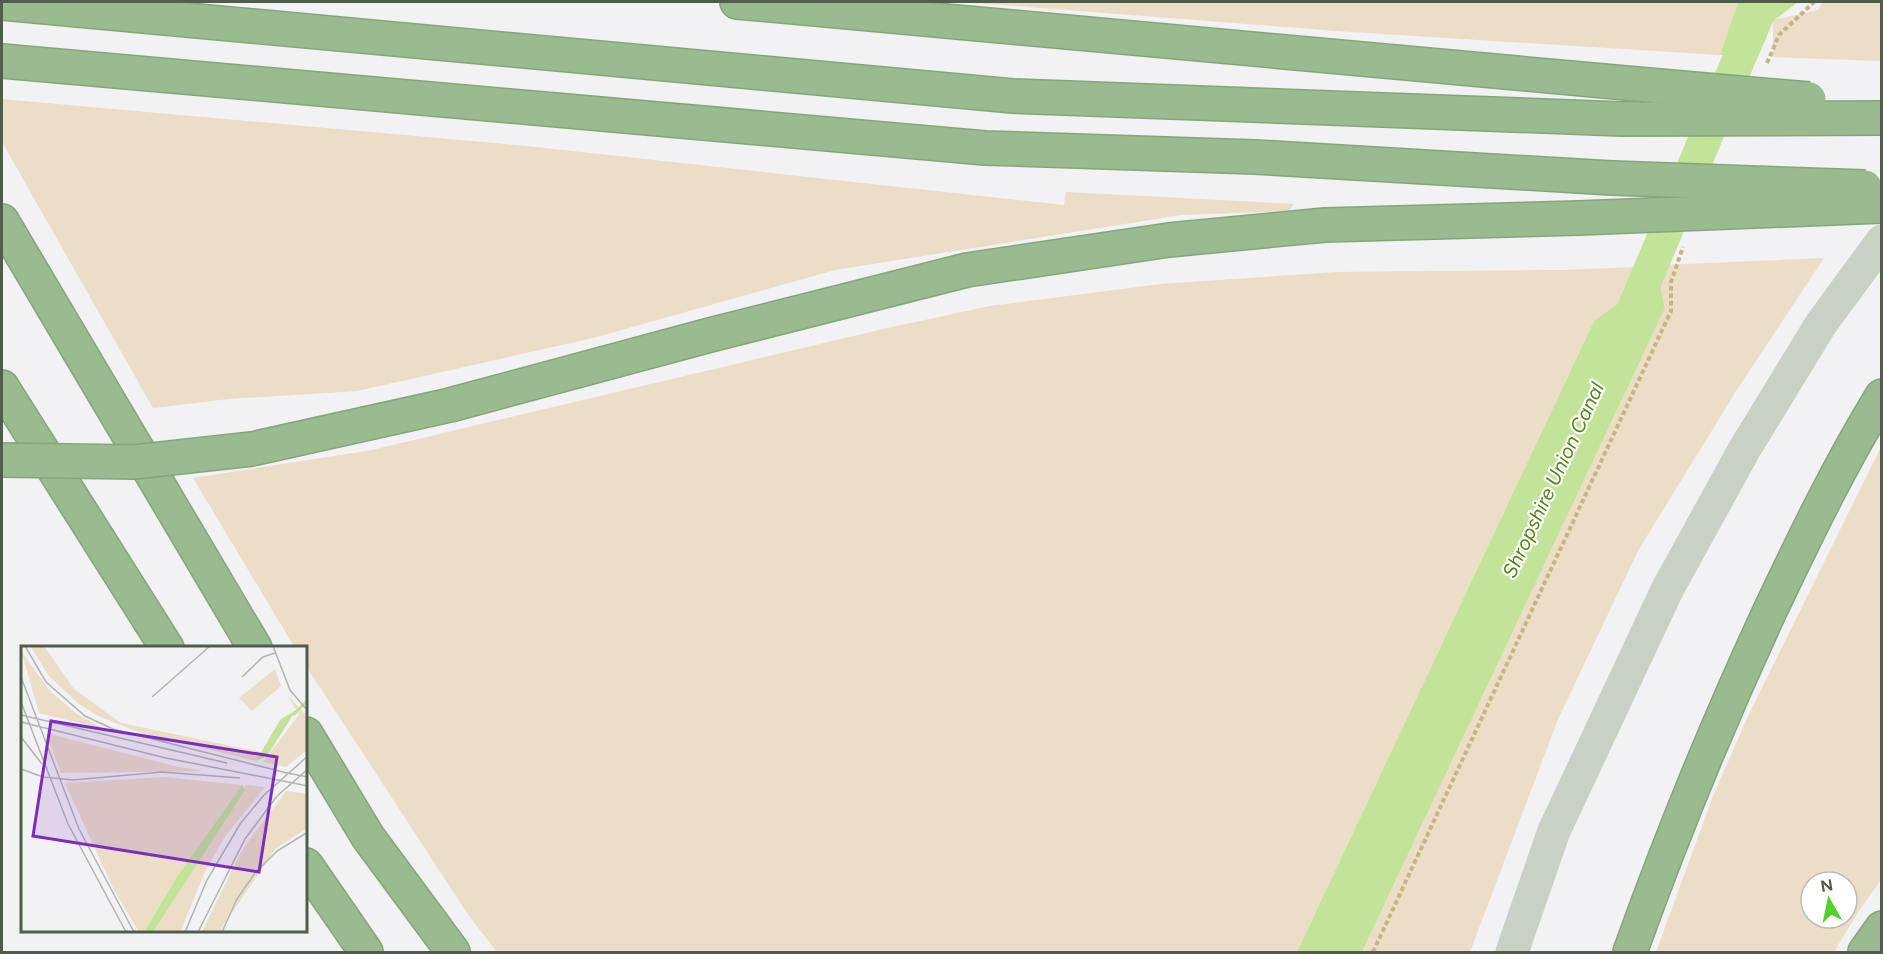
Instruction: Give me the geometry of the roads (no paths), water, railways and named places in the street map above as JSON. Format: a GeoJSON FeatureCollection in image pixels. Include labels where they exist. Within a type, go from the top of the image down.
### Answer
{"type":"FeatureCollection","features":[{"type":"Feature","properties":{"kind":"highway"},"geometry":{"type":"LineString","coordinates":[[737,2],[1881,106]]}},
{"type":"Feature","properties":{"kind":"highway"},"geometry":{"type":"LineString","coordinates":[[2,3],[1013,96],[1622,119],[1881,118]]}},
{"type":"Feature","properties":{"kind":"highway"},"geometry":{"type":"LineString","coordinates":[[2,61],[985,148],[1255,157],[1612,178],[1881,187]]}},
{"type":"Feature","properties":{"kind":"highway"},"geometry":{"type":"LineString","coordinates":[[2,460],[134,462],[252,449],[450,405],[710,335],[967,270],[1169,240],[1326,225],[1881,206]]}},
{"type":"Feature","properties":{"kind":"highway"},"geometry":{"type":"LineString","coordinates":[[2,221],[254,646]]}},
{"type":"Feature","properties":{"kind":"highway"},"geometry":{"type":"LineString","coordinates":[[2,387],[166,646]]}},
{"type":"Feature","properties":{"kind":"highway"},"geometry":{"type":"LineString","coordinates":[[1630,952],[1659,872],[1728,702],[1802,542],[1881,396]]}},
{"type":"Feature","properties":{"kind":"highway"},"geometry":{"type":"LineString","coordinates":[[308,737],[368,837],[453,952]]}},
{"type":"Feature","properties":{"kind":"highway"},"geometry":{"type":"LineString","coordinates":[[308,868],[366,952]]}},
{"type":"Feature","properties":{"kind":"highway"},"geometry":{"type":"LineString","coordinates":[[1865,952],[1881,928]]}},
{"type":"Feature","properties":{"kind":"street"},"geometry":{"type":"LineString","coordinates":[[1512,952],[1554,831],[1667,590],[1744,450],[1809,343],[1881,241]]}},
{"type":"Feature","properties":{"kind":"water"},"geometry":{"type":"Polygon","coordinates":[[[1738,2],[1798,2],[1773,21],[1758,57],[1720,55],[1738,2]]]}},
{"type":"Feature","properties":{"kind":"water"},"geometry":{"type":"Polygon","coordinates":[[[1652,264],[1665,265],[1660,284],[1665,308],[1362,952],[1297,952],[1594,321],[1620,302],[1636,267],[1652,264]]]}},
{"type":"Feature","properties":{"kind":"waterway","name":"Shropshire Union Canal"},"geometry":{"type":"LineString","coordinates":[[1635,305],[1763,2]]}}]}
